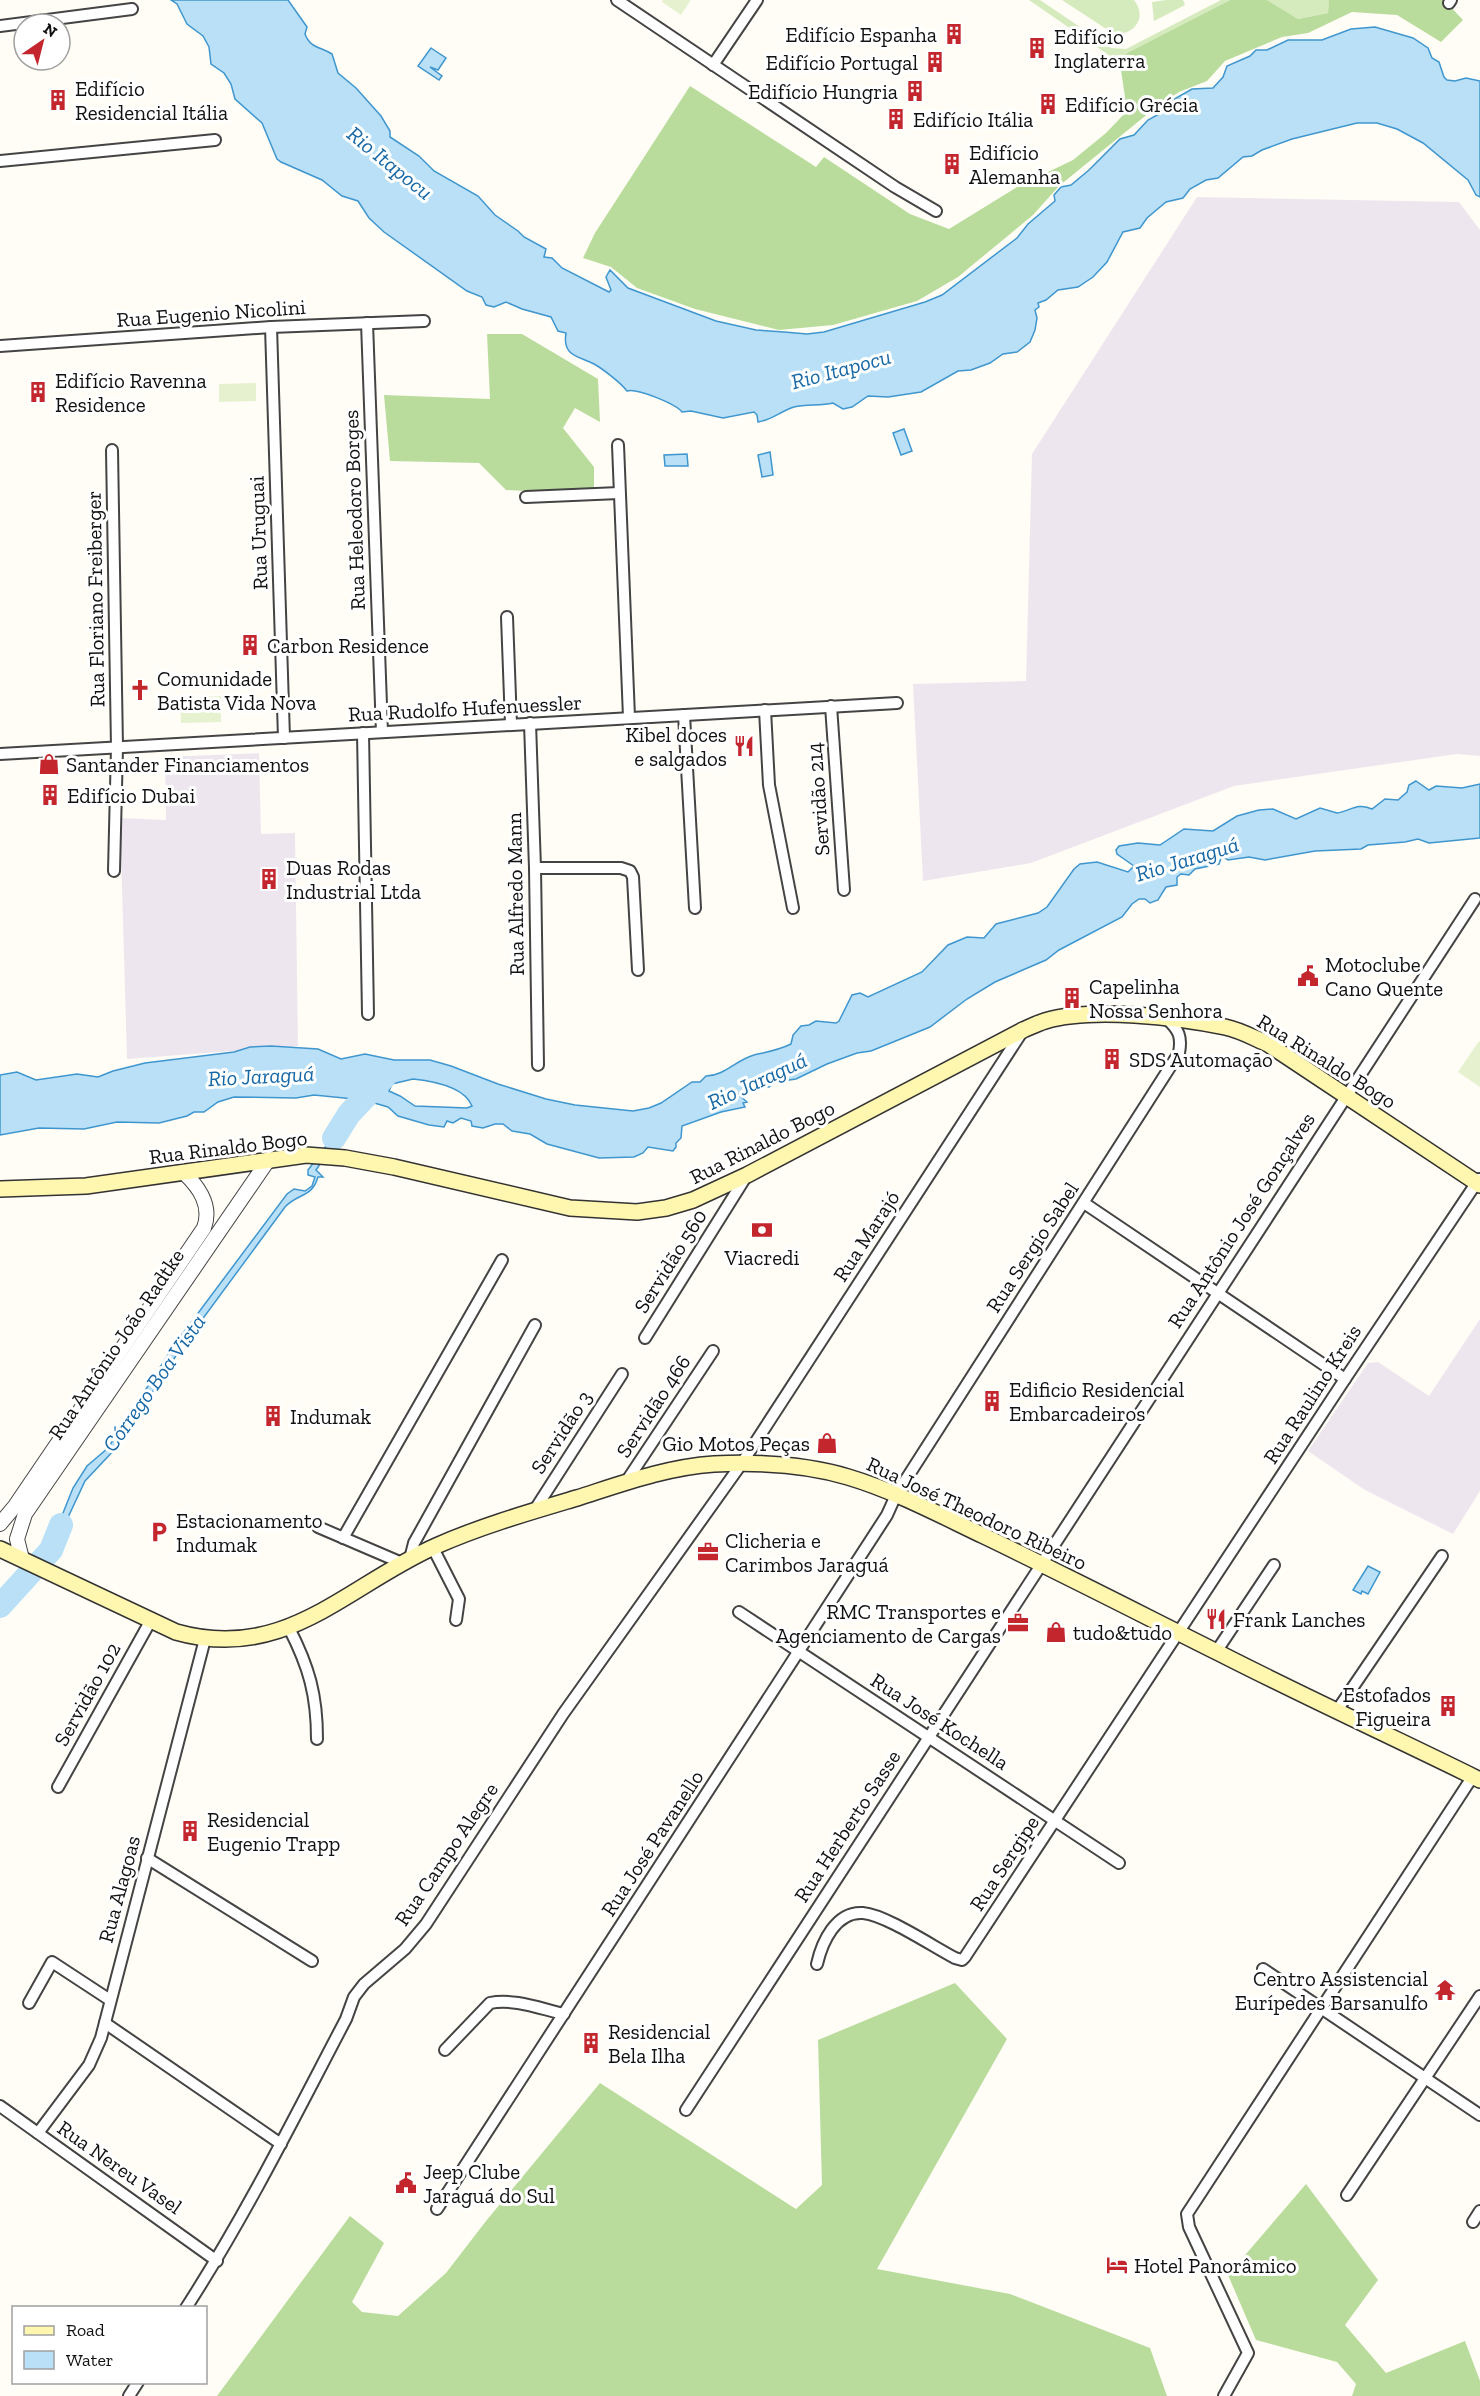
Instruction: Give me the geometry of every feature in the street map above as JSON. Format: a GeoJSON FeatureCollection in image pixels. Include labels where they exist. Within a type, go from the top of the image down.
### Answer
{"type":"FeatureCollection","features":[{"type":"Feature","properties":{"kind":"main road","name":"Rua Rinaldo Bogo"},"geometry":{"type":"LineString","coordinates":[[0,1190],[86,1186],[306,1155],[345,1158],[570,1208],[637,1212],[666,1208],[693,1200],[747,1175],[1023,1030],[1044,1021],[1063,1017],[1106,1014],[1226,1027],[1245,1033],[1268,1044],[1479,1182]]}},
{"type":"Feature","properties":{"kind":"main road","name":"Rua José Theodoro Ribeiro"},"geometry":{"type":"LineString","coordinates":[[0,1549],[176,1632],[205,1639],[252,1638],[289,1628],[322,1612],[406,1561],[433,1548],[534,1511],[626,1482],[680,1469],[742,1463],[794,1466],[847,1477],[896,1495],[1041,1564],[1336,1712],[1476,1778]]}},
{"type":"Feature","properties":{"kind":"street"},"geometry":{"type":"LineString","coordinates":[[617,0],[895,187],[936,211]]}},
{"type":"Feature","properties":{"kind":"street"},"geometry":{"type":"LineString","coordinates":[[713,64],[757,0]]}},
{"type":"Feature","properties":{"kind":"street"},"geometry":{"type":"LineString","coordinates":[[0,26],[132,9]]}},
{"type":"Feature","properties":{"kind":"street"},"geometry":{"type":"LineString","coordinates":[[0,161],[215,140]]}},
{"type":"Feature","properties":{"kind":"street","name":"Rua Eugenio Nicolini"},"geometry":{"type":"LineString","coordinates":[[0,346],[271,327],[424,321]]}},
{"type":"Feature","properties":{"kind":"street","name":"Rua Heleodoro Borges"},"geometry":{"type":"LineString","coordinates":[[367,323],[382,732]]}},
{"type":"Feature","properties":{"kind":"street","name":"Rua Uruguai"},"geometry":{"type":"LineString","coordinates":[[271,327],[284,738]]}},
{"type":"Feature","properties":{"kind":"street"},"geometry":{"type":"LineString","coordinates":[[618,445],[629,717]]}},
{"type":"Feature","properties":{"kind":"street","name":"Rua Floriano Freiberger"},"geometry":{"type":"LineString","coordinates":[[112,450],[117,747],[114,871]]}},
{"type":"Feature","properties":{"kind":"street"},"geometry":{"type":"LineString","coordinates":[[526,497],[619,493]]}},
{"type":"Feature","properties":{"kind":"street"},"geometry":{"type":"LineString","coordinates":[[507,617],[511,724]]}},
{"type":"Feature","properties":{"kind":"street","name":"Rua Rudolfo Hufenuessler"},"geometry":{"type":"LineString","coordinates":[[0,754],[897,703]]}},
{"type":"Feature","properties":{"kind":"street","name":"Servidão 214"},"geometry":{"type":"LineString","coordinates":[[831,706],[844,890]]}},
{"type":"Feature","properties":{"kind":"street"},"geometry":{"type":"LineString","coordinates":[[765,710],[769,785],[793,908]]}},
{"type":"Feature","properties":{"kind":"street"},"geometry":{"type":"LineString","coordinates":[[684,715],[695,908]]}},
{"type":"Feature","properties":{"kind":"street","name":"Rua Alfredo Mann"},"geometry":{"type":"LineString","coordinates":[[530,723],[538,1065]]}},
{"type":"Feature","properties":{"kind":"street"},"geometry":{"type":"LineString","coordinates":[[363,733],[369,1014]]}},
{"type":"Feature","properties":{"kind":"street"},"geometry":{"type":"LineString","coordinates":[[535,868],[621,868],[630,871],[633,878],[638,970]]}},
{"type":"Feature","properties":{"kind":"street","name":"Rua Antônio José Gonçalves"},"geometry":{"type":"LineString","coordinates":[[1041,1564],[1474,899]]}},
{"type":"Feature","properties":{"kind":"street","name":"Rua Sergio Sabel"},"geometry":{"type":"LineString","coordinates":[[896,1495],[1179,1053],[1182,1040],[1178,1029],[1167,1019]]}},
{"type":"Feature","properties":{"kind":"street","name":"Rua Marajó"},"geometry":{"type":"LineString","coordinates":[[742,1463],[1023,1030]]}},
{"type":"Feature","properties":{"kind":"street","name":"Rua Antônio João Radtke"},"geometry":{"type":"LineString","coordinates":[[30,1562],[17,1539],[25,1514],[269,1159]]}},
{"type":"Feature","properties":{"kind":"street","name":"Rua Antônio João Radtke"},"geometry":{"type":"LineString","coordinates":[[0,1524],[15,1506],[204,1228],[207,1210],[201,1193],[184,1173]]}},
{"type":"Feature","properties":{"kind":"street","name":"Servidão 560"},"geometry":{"type":"LineString","coordinates":[[645,1338],[747,1175]]}},
{"type":"Feature","properties":{"kind":"street","name":"Rua Raulino Kreis"},"geometry":{"type":"LineString","coordinates":[[1179,1633],[1345,1379],[1479,1182]]}},
{"type":"Feature","properties":{"kind":"street"},"geometry":{"type":"LineString","coordinates":[[1084,1203],[1345,1379]]}},
{"type":"Feature","properties":{"kind":"street"},"geometry":{"type":"LineString","coordinates":[[343,1538],[502,1260]]}},
{"type":"Feature","properties":{"kind":"street"},"geometry":{"type":"LineString","coordinates":[[318,1527],[406,1561],[535,1326]]}},
{"type":"Feature","properties":{"kind":"street","name":"Servidão 466"},"geometry":{"type":"LineString","coordinates":[[626,1482],[713,1351]]}},
{"type":"Feature","properties":{"kind":"street","name":"Servidão 3"},"geometry":{"type":"LineString","coordinates":[[534,1511],[622,1374]]}},
{"type":"Feature","properties":{"kind":"street","name":"Rua Campo Alegre"},"geometry":{"type":"LineString","coordinates":[[187,2306],[217,2260],[281,2144],[346,2019],[354,1997],[364,1984],[405,1949],[426,1924],[563,1714],[742,1463]]}},
{"type":"Feature","properties":{"kind":"street","name":"Rua José Pavanello"},"geometry":{"type":"LineString","coordinates":[[437,2209],[799,1652],[887,1515],[896,1495]]}},
{"type":"Feature","properties":{"kind":"street"},"geometry":{"type":"LineString","coordinates":[[433,1548],[459,1599],[456,1620]]}},
{"type":"Feature","properties":{"kind":"street"},"geometry":{"type":"LineString","coordinates":[[1336,1712],[1442,1556]]}},
{"type":"Feature","properties":{"kind":"street","name":"Rua Herberto Sasse"},"geometry":{"type":"LineString","coordinates":[[686,2110],[1041,1564]]}},
{"type":"Feature","properties":{"kind":"street"},"geometry":{"type":"LineString","coordinates":[[1216,1652],[1274,1565]]}},
{"type":"Feature","properties":{"kind":"street","name":"Rua José Kochella"},"geometry":{"type":"LineString","coordinates":[[739,1612],[1119,1863]]}},
{"type":"Feature","properties":{"kind":"street","name":"Servidão 102"},"geometry":{"type":"LineString","coordinates":[[58,1787],[150,1620]]}},
{"type":"Feature","properties":{"kind":"street"},"geometry":{"type":"LineString","coordinates":[[289,1628],[305,1660],[317,1712],[317,1739]]}},
{"type":"Feature","properties":{"kind":"street","name":"Rua Sergipe"},"geometry":{"type":"LineString","coordinates":[[817,1964],[820,1952],[832,1928],[845,1916],[863,1913],[887,1921],[962,1960],[1179,1633]]}},
{"type":"Feature","properties":{"kind":"street","name":"Rua Alagoas"},"geometry":{"type":"LineString","coordinates":[[38,2133],[89,2065],[98,2046],[205,1639]]}},
{"type":"Feature","properties":{"kind":"street"},"geometry":{"type":"LineString","coordinates":[[1224,2396],[1248,2353],[1189,2227],[1187,2214],[1321,2008],[1476,1778]]}},
{"type":"Feature","properties":{"kind":"street"},"geometry":{"type":"LineString","coordinates":[[147,1858],[312,1960]]}},
{"type":"Feature","properties":{"kind":"street"},"geometry":{"type":"LineString","coordinates":[[29,2003],[52,1962],[110,2000]]}},
{"type":"Feature","properties":{"kind":"street"},"geometry":{"type":"LineString","coordinates":[[1263,1969],[1480,2115]]}},
{"type":"Feature","properties":{"kind":"street"},"geometry":{"type":"LineString","coordinates":[[1347,2195],[1480,1996]]}},
{"type":"Feature","properties":{"kind":"street"},"geometry":{"type":"LineString","coordinates":[[445,2050],[490,2003],[499,2001],[516,2003],[564,2014]]}},
{"type":"Feature","properties":{"kind":"street"},"geometry":{"type":"LineString","coordinates":[[105,2023],[281,2144]]}},
{"type":"Feature","properties":{"kind":"street","name":"Rua Nereu Vasel"},"geometry":{"type":"LineString","coordinates":[[0,2106],[217,2260]]}},
{"type":"Feature","properties":{"kind":"street"},"geometry":{"type":"LineString","coordinates":[[1473,2222],[1480,2211]]}},
{"type":"Feature","properties":{"kind":"shaded area"},"geometry":{"type":"Polygon","coordinates":[[[1197,197],[1459,202],[1480,230],[1480,756],[1457,754],[1234,786],[1031,863],[923,881],[913,684],[1026,681],[1032,454],[1197,197]]]}},
{"type":"Feature","properties":{"kind":"shaded area"},"geometry":{"type":"Polygon","coordinates":[[[259,753],[261,834],[295,833],[298,1046],[127,1059],[120,818],[166,820],[165,757],[259,753]]]}},
{"type":"Feature","properties":{"kind":"shaded area"},"geometry":{"type":"Polygon","coordinates":[[[1480,1319],[1480,1491],[1453,1534],[1365,1490],[1308,1451],[1368,1363],[1378,1362],[1429,1396],[1480,1319]]]}},
{"type":"Feature","properties":{"kind":"green space"},"geometry":{"type":"Polygon","coordinates":[[[663,0],[691,0],[681,15],[662,2],[663,0]]]}},
{"type":"Feature","properties":{"kind":"green space"},"geometry":{"type":"Polygon","coordinates":[[[1029,0],[1040,0],[1111,48],[1126,49],[1221,0],[1230,0],[1127,53],[1120,63],[1029,0]]]}},
{"type":"Feature","properties":{"kind":"green space"},"geometry":{"type":"Polygon","coordinates":[[[1062,0],[1134,0],[1140,13],[1139,19],[1128,32],[1114,34],[1062,0]]]}},
{"type":"Feature","properties":{"kind":"green space"},"geometry":{"type":"Polygon","coordinates":[[[1183,0],[1185,5],[1154,21],[1152,2],[1183,0]]]}},
{"type":"Feature","properties":{"kind":"green space"},"geometry":{"type":"Polygon","coordinates":[[[1230,0],[1267,0],[1298,19],[1328,13],[1329,0],[1444,0],[1463,20],[1441,42],[1397,15],[1352,12],[1308,33],[1282,37],[1225,61],[1207,81],[1179,92],[1155,108],[1059,186],[1033,215],[958,277],[917,301],[833,325],[779,330],[695,309],[637,288],[611,267],[583,258],[595,233],[690,86],[816,167],[824,157],[910,214],[949,229],[1019,186],[1073,160],[1106,133],[1127,111],[1120,63],[1127,53],[1230,0]]]}},
{"type":"Feature","properties":{"kind":"green space"},"geometry":{"type":"Polygon","coordinates":[[[1267,0],[1329,0],[1328,13],[1298,19],[1267,0]]]}},
{"type":"Feature","properties":{"kind":"green space"},"geometry":{"type":"Polygon","coordinates":[[[487,334],[522,334],[598,379],[600,422],[575,408],[563,428],[594,467],[594,495],[506,490],[479,463],[390,461],[384,395],[490,399],[487,334]]]}},
{"type":"Feature","properties":{"kind":"green space"},"geometry":{"type":"Polygon","coordinates":[[[256,383],[256,401],[219,402],[219,384],[256,383]]]}},
{"type":"Feature","properties":{"kind":"green space"},"geometry":{"type":"Polygon","coordinates":[[[221,696],[221,722],[181,723],[180,698],[221,696]]]}},
{"type":"Feature","properties":{"kind":"green space"},"geometry":{"type":"Polygon","coordinates":[[[1480,1042],[1480,1087],[1458,1072],[1480,1042]]]}},
{"type":"Feature","properties":{"kind":"green space"},"geometry":{"type":"Polygon","coordinates":[[[955,1983],[1007,2039],[877,2269],[1010,2294],[1150,2348],[1167,2396],[217,2396],[350,2216],[384,2243],[352,2302],[362,2312],[398,2316],[446,2273],[600,2083],[796,2209],[822,2185],[818,2040],[955,1983]]]}},
{"type":"Feature","properties":{"kind":"green space"},"geometry":{"type":"Polygon","coordinates":[[[1306,2184],[1378,2280],[1345,2325],[1386,2373],[1465,2341],[1480,2381],[1480,2396],[1352,2396],[1356,2384],[1337,2362],[1256,2340],[1228,2275],[1306,2184]]]}},
{"type":"Feature","properties":{"kind":"water","name":"Rio Itapocu"},"geometry":{"type":"Polygon","coordinates":[[[171,0],[288,0],[307,27],[305,34],[307,39],[313,45],[332,54],[338,73],[356,88],[381,116],[390,131],[390,137],[419,156],[434,171],[478,196],[495,215],[524,237],[546,249],[544,257],[552,258],[562,268],[609,292],[611,290],[606,277],[610,270],[628,288],[716,321],[756,330],[807,334],[824,332],[942,295],[1017,238],[1028,224],[1055,201],[1054,195],[1061,187],[1071,185],[1120,139],[1134,135],[1148,120],[1159,114],[1162,106],[1192,89],[1213,88],[1223,77],[1227,66],[1250,56],[1256,50],[1267,50],[1288,40],[1322,40],[1351,29],[1375,27],[1413,38],[1428,48],[1432,58],[1439,62],[1447,80],[1455,81],[1466,78],[1480,81],[1480,197],[1476,195],[1468,180],[1423,143],[1397,129],[1377,123],[1357,123],[1292,139],[1252,156],[1243,157],[1218,178],[1206,180],[1190,189],[1183,198],[1166,202],[1147,218],[1140,228],[1123,232],[1107,262],[1093,277],[1078,287],[1058,290],[1046,300],[1038,303],[1039,307],[1035,310],[1037,318],[1035,330],[1030,342],[1017,352],[1003,354],[990,363],[971,370],[958,371],[921,392],[888,397],[868,396],[852,407],[843,409],[833,403],[799,406],[758,422],[754,412],[723,418],[691,411],[682,412],[656,397],[627,391],[602,369],[572,354],[566,346],[566,333],[558,331],[551,317],[506,302],[494,307],[486,305],[482,297],[467,291],[384,232],[369,218],[358,201],[342,196],[322,180],[277,159],[262,123],[235,99],[231,84],[224,73],[211,64],[209,47],[203,36],[187,24],[177,4],[171,0]]]}},
{"type":"Feature","properties":{"kind":"water"},"geometry":{"type":"Polygon","coordinates":[[[431,48],[446,58],[438,70],[430,67],[442,76],[439,80],[418,66],[431,48]]]}},
{"type":"Feature","properties":{"kind":"water"},"geometry":{"type":"Polygon","coordinates":[[[904,429],[912,451],[901,455],[893,433],[904,429]]]}},
{"type":"Feature","properties":{"kind":"water"},"geometry":{"type":"Polygon","coordinates":[[[770,452],[773,475],[762,477],[758,455],[770,452]]]}},
{"type":"Feature","properties":{"kind":"water"},"geometry":{"type":"Polygon","coordinates":[[[687,454],[688,466],[665,466],[664,455],[687,454]]]}},
{"type":"Feature","properties":{"kind":"water","name":"Rio Jaraguá"},"geometry":{"type":"Polygon","coordinates":[[[1416,781],[1429,790],[1436,786],[1462,788],[1480,784],[1480,838],[1429,843],[1418,839],[1368,845],[1361,849],[1315,851],[1265,860],[1249,857],[1228,860],[1225,858],[1229,855],[1227,852],[1223,853],[1219,864],[1195,869],[1189,875],[1181,874],[1177,877],[1177,885],[1166,887],[1158,900],[1150,903],[1145,899],[1139,899],[1122,917],[1059,950],[1046,960],[995,982],[967,999],[930,1027],[871,1051],[857,1053],[827,1064],[796,1079],[776,1082],[769,1087],[757,1087],[738,1094],[747,1102],[743,1103],[745,1107],[721,1112],[682,1126],[681,1138],[673,1151],[648,1147],[643,1153],[634,1157],[599,1158],[547,1144],[530,1134],[512,1131],[503,1124],[483,1128],[472,1126],[471,1121],[461,1118],[453,1123],[447,1121],[444,1127],[429,1125],[398,1116],[388,1107],[364,1100],[314,1095],[296,1098],[234,1097],[218,1102],[204,1112],[194,1112],[159,1123],[117,1122],[84,1129],[39,1128],[0,1135],[0,1075],[17,1072],[36,1080],[77,1074],[98,1077],[145,1063],[234,1052],[250,1047],[271,1046],[318,1049],[341,1059],[365,1054],[394,1060],[430,1060],[546,1099],[575,1105],[633,1111],[649,1108],[661,1103],[692,1082],[700,1082],[706,1076],[719,1073],[748,1057],[791,1044],[793,1035],[801,1026],[816,1021],[836,1023],[852,995],[860,993],[868,997],[922,972],[948,945],[967,937],[984,938],[996,924],[1038,913],[1047,907],[1080,864],[1097,862],[1128,872],[1134,866],[1117,854],[1116,850],[1119,846],[1138,843],[1160,845],[1184,829],[1213,831],[1237,816],[1259,810],[1273,809],[1296,819],[1320,808],[1337,813],[1362,806],[1372,809],[1385,799],[1398,800],[1407,792],[1409,785],[1416,781]],[[413,1079],[392,1084],[389,1091],[415,1106],[467,1108],[472,1106],[468,1099],[455,1089],[438,1083],[413,1079]]]}},
{"type":"Feature","properties":{"kind":"water"},"geometry":{"type":"Polygon","coordinates":[[[332,1138],[338,1138],[316,1170],[323,1177],[318,1177],[312,1189],[285,1207],[179,1351],[117,1447],[85,1481],[50,1556],[43,1552],[53,1538],[73,1488],[87,1466],[108,1448],[175,1344],[287,1194],[294,1189],[305,1191],[312,1186],[315,1177],[308,1175],[308,1170],[332,1138]]]}},
{"type":"Feature","properties":{"kind":"water"},"geometry":{"type":"Polygon","coordinates":[[[1368,1566],[1380,1572],[1368,1594],[1362,1591],[1361,1594],[1353,1590],[1368,1566]]]}},
{"type":"Feature","properties":{"kind":"water"},"geometry":{"type":"Polygon","coordinates":[[[24,1575],[32,1579],[0,1613],[0,1601],[24,1575]]]}},
{"type":"Feature","properties":{"kind":"waterway","name":"Córrego Boa Vista"},"geometry":{"type":"LineString","coordinates":[[334,1138],[349,1114],[386,1075]]}},
{"type":"Feature","properties":{"kind":"waterway","name":"Córrego Boa Vista"},"geometry":{"type":"LineString","coordinates":[[0,1606],[51,1550],[61,1525]]}},
{"type":"Feature","properties":{"kind":"place","name":"Edifício Espanha"},"geometry":{"type":"Point","coordinates":[954,34]}},
{"type":"Feature","properties":{"kind":"place","name":"Edifício Inglaterra"},"geometry":{"type":"Point","coordinates":[1037,48]}},
{"type":"Feature","properties":{"kind":"place","name":"Edifício Portugal"},"geometry":{"type":"Point","coordinates":[935,62]}},
{"type":"Feature","properties":{"kind":"place","name":"Edifício Hungria"},"geometry":{"type":"Point","coordinates":[915,91]}},
{"type":"Feature","properties":{"kind":"place","name":"Edifício Residencial Itália"},"geometry":{"type":"Point","coordinates":[58,100]}},
{"type":"Feature","properties":{"kind":"place","name":"Edifício Grécia"},"geometry":{"type":"Point","coordinates":[1048,104]}},
{"type":"Feature","properties":{"kind":"place","name":"Edifício Itália"},"geometry":{"type":"Point","coordinates":[896,119]}},
{"type":"Feature","properties":{"kind":"place","name":"Edifício Alemanha"},"geometry":{"type":"Point","coordinates":[952,164]}},
{"type":"Feature","properties":{"kind":"place","name":"Edifício Ravenna Residence"},"geometry":{"type":"Point","coordinates":[38,392]}},
{"type":"Feature","properties":{"kind":"place","name":"Carbon Residence"},"geometry":{"type":"Point","coordinates":[250,645]}},
{"type":"Feature","properties":{"kind":"place","name":"Comunidade Batista Vida Nova"},"geometry":{"type":"Point","coordinates":[140,690]}},
{"type":"Feature","properties":{"kind":"place","name":"Kibel doces e salgados"},"geometry":{"type":"Point","coordinates":[744,746]}},
{"type":"Feature","properties":{"kind":"place","name":"Santander Financiamentos"},"geometry":{"type":"Point","coordinates":[49,764]}},
{"type":"Feature","properties":{"kind":"place","name":"Edifício Dubai"},"geometry":{"type":"Point","coordinates":[50,795]}},
{"type":"Feature","properties":{"kind":"place","name":"Duas Rodas Industrial Ltda"},"geometry":{"type":"Point","coordinates":[269,879]}},
{"type":"Feature","properties":{"kind":"place","name":"Motoclube Cano Quente"},"geometry":{"type":"Point","coordinates":[1308,976]}},
{"type":"Feature","properties":{"kind":"place","name":"Capelinha Nossa Senhora"},"geometry":{"type":"Point","coordinates":[1072,998]}},
{"type":"Feature","properties":{"kind":"place","name":"SDS Automação"},"geometry":{"type":"Point","coordinates":[1112,1059]}},
{"type":"Feature","properties":{"kind":"place","name":"Viacredi"},"geometry":{"type":"Point","coordinates":[762,1230]}},
{"type":"Feature","properties":{"kind":"place","name":"Edificio Residencial Embarcadeiros"},"geometry":{"type":"Point","coordinates":[992,1401]}},
{"type":"Feature","properties":{"kind":"place","name":"Indumak"},"geometry":{"type":"Point","coordinates":[273,1416]}},
{"type":"Feature","properties":{"kind":"place","name":"Gio Motos Peças"},"geometry":{"type":"Point","coordinates":[827,1443]}},
{"type":"Feature","properties":{"kind":"place","name":"Estacionamento Indumak"},"geometry":{"type":"Point","coordinates":[159,1532]}},
{"type":"Feature","properties":{"kind":"place","name":"Clicheria e Carimbos Jaraguá"},"geometry":{"type":"Point","coordinates":[708,1552]}},
{"type":"Feature","properties":{"kind":"place","name":"Frank Lanches"},"geometry":{"type":"Point","coordinates":[1216,1619]}},
{"type":"Feature","properties":{"kind":"place","name":"RMC Transportes e Agenciamento de Cargas"},"geometry":{"type":"Point","coordinates":[1018,1623]}},
{"type":"Feature","properties":{"kind":"place","name":"tudo&tudo"},"geometry":{"type":"Point","coordinates":[1056,1632]}},
{"type":"Feature","properties":{"kind":"place","name":"Estofados Figueira"},"geometry":{"type":"Point","coordinates":[1448,1706]}},
{"type":"Feature","properties":{"kind":"place","name":"Residencial Eugenio Trapp"},"geometry":{"type":"Point","coordinates":[190,1831]}},
{"type":"Feature","properties":{"kind":"place","name":"Centro Assistencial Eurípedes Barsanulfo"},"geometry":{"type":"Point","coordinates":[1445,1990]}},
{"type":"Feature","properties":{"kind":"place","name":"Residencial Bela Ilha"},"geometry":{"type":"Point","coordinates":[591,2043]}},
{"type":"Feature","properties":{"kind":"place","name":"Jeep Clube Jaraguá do Sul"},"geometry":{"type":"Point","coordinates":[406,2183]}},
{"type":"Feature","properties":{"kind":"place","name":"Hotel Panorâmico"},"geometry":{"type":"Point","coordinates":[1117,2265]}}]}
